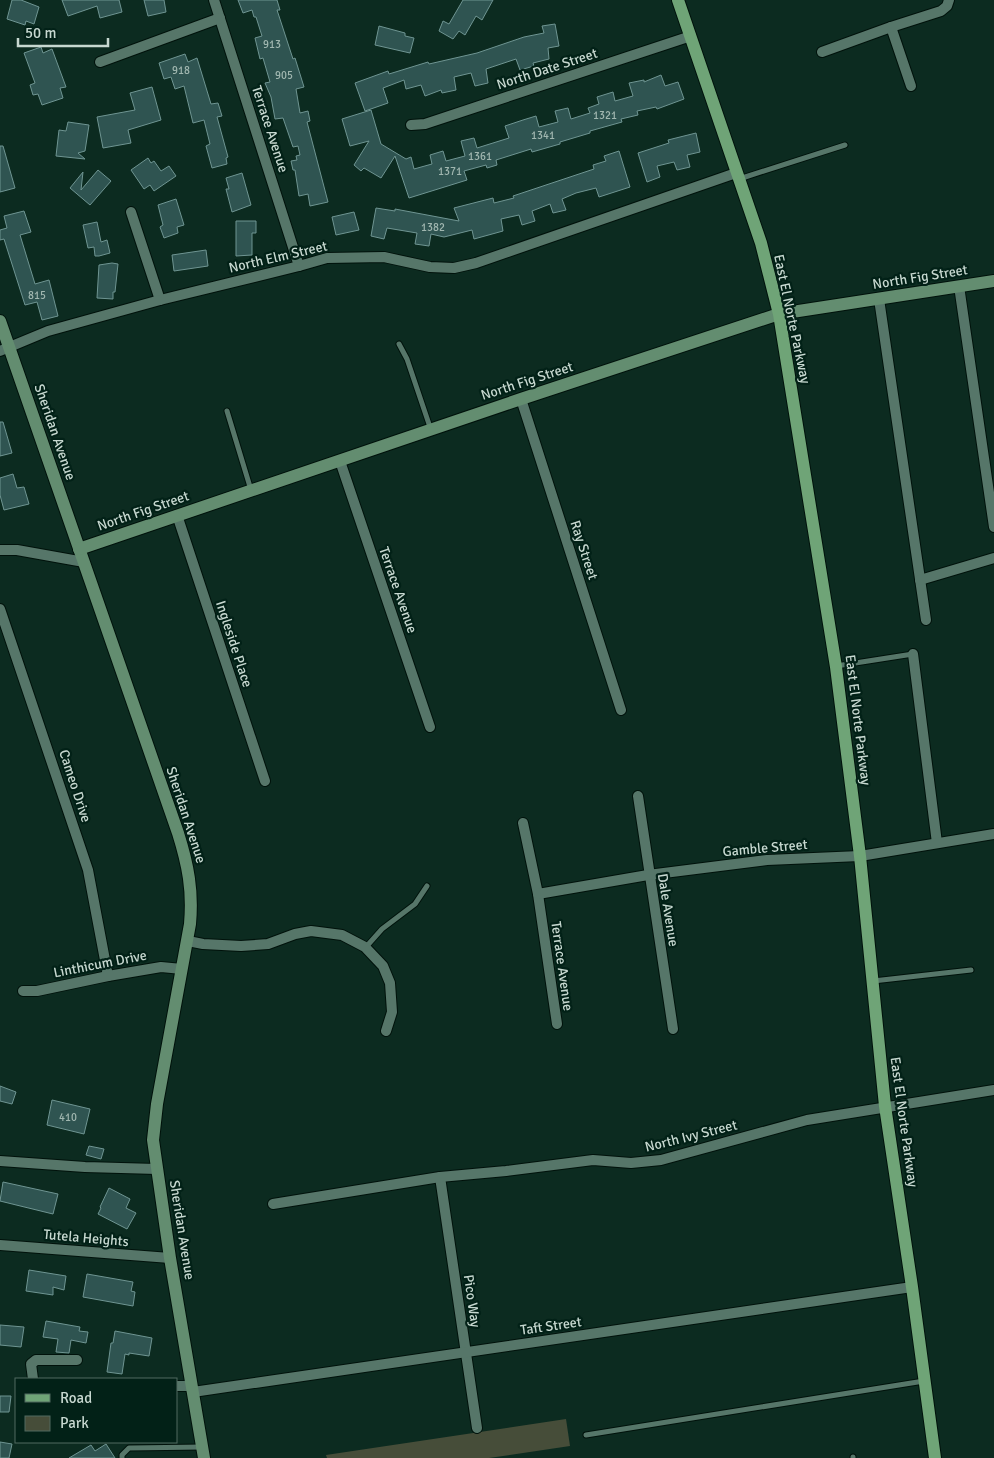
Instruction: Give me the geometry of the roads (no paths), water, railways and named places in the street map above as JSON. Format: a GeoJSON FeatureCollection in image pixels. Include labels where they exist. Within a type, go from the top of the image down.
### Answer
{"type":"FeatureCollection","features":[{"type":"Feature","properties":{"kind":"main road","name":"East El Norte Parkway"},"geometry":{"type":"LineString","coordinates":[[678,0],[761,243],[779,314],[836,666],[860,856],[885,1106],[935,1458]]}},
{"type":"Feature","properties":{"kind":"street","name":"Terrace Avenue"},"geometry":{"type":"LineString","coordinates":[[214,0],[299,266]]}},
{"type":"Feature","properties":{"kind":"street"},"geometry":{"type":"LineString","coordinates":[[822,52],[940,11],[948,3]]}},
{"type":"Feature","properties":{"kind":"street"},"geometry":{"type":"LineString","coordinates":[[100,62],[220,18]]}},
{"type":"Feature","properties":{"kind":"street"},"geometry":{"type":"LineString","coordinates":[[891,27],[911,86]]}},
{"type":"Feature","properties":{"kind":"street","name":"North Date Street"},"geometry":{"type":"LineString","coordinates":[[411,124],[425,124],[691,36]]}},
{"type":"Feature","properties":{"kind":"street","name":"North Elm Street"},"geometry":{"type":"LineString","coordinates":[[5,349],[48,331],[160,300],[327,258],[384,257],[430,267],[454,268],[476,263],[737,176]]}},
{"type":"Feature","properties":{"kind":"street"},"geometry":{"type":"LineString","coordinates":[[131,212],[160,300]]}},
{"type":"Feature","properties":{"kind":"street","name":"North Fig Street"},"geometry":{"type":"LineString","coordinates":[[79,549],[521,399],[779,314],[994,281]]}},
{"type":"Feature","properties":{"kind":"street"},"geometry":{"type":"LineString","coordinates":[[959,286],[994,526]]}},
{"type":"Feature","properties":{"kind":"street"},"geometry":{"type":"LineString","coordinates":[[879,299],[926,620]]}},
{"type":"Feature","properties":{"kind":"street","name":"Sheridan Avenue"},"geometry":{"type":"LineString","coordinates":[[0,321],[5,349],[84,562],[189,870],[192,897],[188,942],[155,1117],[153,1140],[170,1258],[203,1452]]}},
{"type":"Feature","properties":{"kind":"street","name":"Ray Street"},"geometry":{"type":"LineString","coordinates":[[521,399],[621,710]]}},
{"type":"Feature","properties":{"kind":"street","name":"Terrace Avenue"},"geometry":{"type":"LineString","coordinates":[[340,461],[430,727]]}},
{"type":"Feature","properties":{"kind":"street","name":"Ingleside Place"},"geometry":{"type":"LineString","coordinates":[[177,516],[265,781]]}},
{"type":"Feature","properties":{"kind":"street"},"geometry":{"type":"LineString","coordinates":[[0,550],[17,550],[84,562]]}},
{"type":"Feature","properties":{"kind":"street"},"geometry":{"type":"LineString","coordinates":[[920,580],[994,558]]}},
{"type":"Feature","properties":{"kind":"street","name":"Cameo Drive"},"geometry":{"type":"LineString","coordinates":[[0,609],[88,870],[108,976]]}},
{"type":"Feature","properties":{"kind":"street"},"geometry":{"type":"LineString","coordinates":[[913,654],[937,843]]}},
{"type":"Feature","properties":{"kind":"street","name":"Dale Avenue"},"geometry":{"type":"LineString","coordinates":[[638,796],[648,875],[673,1029]]}},
{"type":"Feature","properties":{"kind":"street","name":"Terrace Avenue"},"geometry":{"type":"LineString","coordinates":[[523,823],[538,894],[557,1024]]}},
{"type":"Feature","properties":{"kind":"street","name":"Gamble Street"},"geometry":{"type":"LineString","coordinates":[[538,894],[648,875],[767,860],[860,856],[994,834]]}},
{"type":"Feature","properties":{"kind":"street"},"geometry":{"type":"LineString","coordinates":[[188,942],[241,946],[268,944],[295,934],[311,931],[342,934],[365,948],[383,966],[390,983],[392,1012],[386,1032]]}},
{"type":"Feature","properties":{"kind":"street","name":"Linthicum Drive"},"geometry":{"type":"LineString","coordinates":[[24,991],[36,991],[161,967],[182,969]]}},
{"type":"Feature","properties":{"kind":"street","name":"North Ivy Street"},"geometry":{"type":"LineString","coordinates":[[273,1204],[440,1177],[593,1160],[631,1162],[662,1160],[807,1120],[994,1090]]}},
{"type":"Feature","properties":{"kind":"street"},"geometry":{"type":"LineString","coordinates":[[0,1161],[85,1167],[157,1169]]}},
{"type":"Feature","properties":{"kind":"street","name":"Pico Way"},"geometry":{"type":"LineString","coordinates":[[440,1177],[477,1428]]}},
{"type":"Feature","properties":{"kind":"street","name":"Tutela Heights"},"geometry":{"type":"LineString","coordinates":[[0,1245],[170,1258]]}},
{"type":"Feature","properties":{"kind":"street","name":"Taft Street"},"geometry":{"type":"LineString","coordinates":[[178,1386],[192,1389],[466,1353],[912,1287]]}},
{"type":"Feature","properties":{"kind":"street"},"geometry":{"type":"LineString","coordinates":[[34,1378],[31,1364],[36,1360],[77,1360]]}},
{"type":"Feature","properties":{"kind":"lane"},"geometry":{"type":"LineString","coordinates":[[737,176],[845,145]]}},
{"type":"Feature","properties":{"kind":"lane"},"geometry":{"type":"LineString","coordinates":[[399,344],[407,359],[431,430]]}},
{"type":"Feature","properties":{"kind":"lane"},"geometry":{"type":"LineString","coordinates":[[227,412],[251,491]]}},
{"type":"Feature","properties":{"kind":"lane"},"geometry":{"type":"LineString","coordinates":[[836,666],[913,654]]}},
{"type":"Feature","properties":{"kind":"lane"},"geometry":{"type":"LineString","coordinates":[[365,948],[382,929],[415,904],[427,886]]}},
{"type":"Feature","properties":{"kind":"lane"},"geometry":{"type":"LineString","coordinates":[[872,981],[971,970]]}},
{"type":"Feature","properties":{"kind":"lane"},"geometry":{"type":"LineString","coordinates":[[586,1435],[924,1381]]}},
{"type":"Feature","properties":{"kind":"lane"},"geometry":{"type":"LineString","coordinates":[[122,1458],[122,1455],[129,1448],[203,1452]]}}]}
